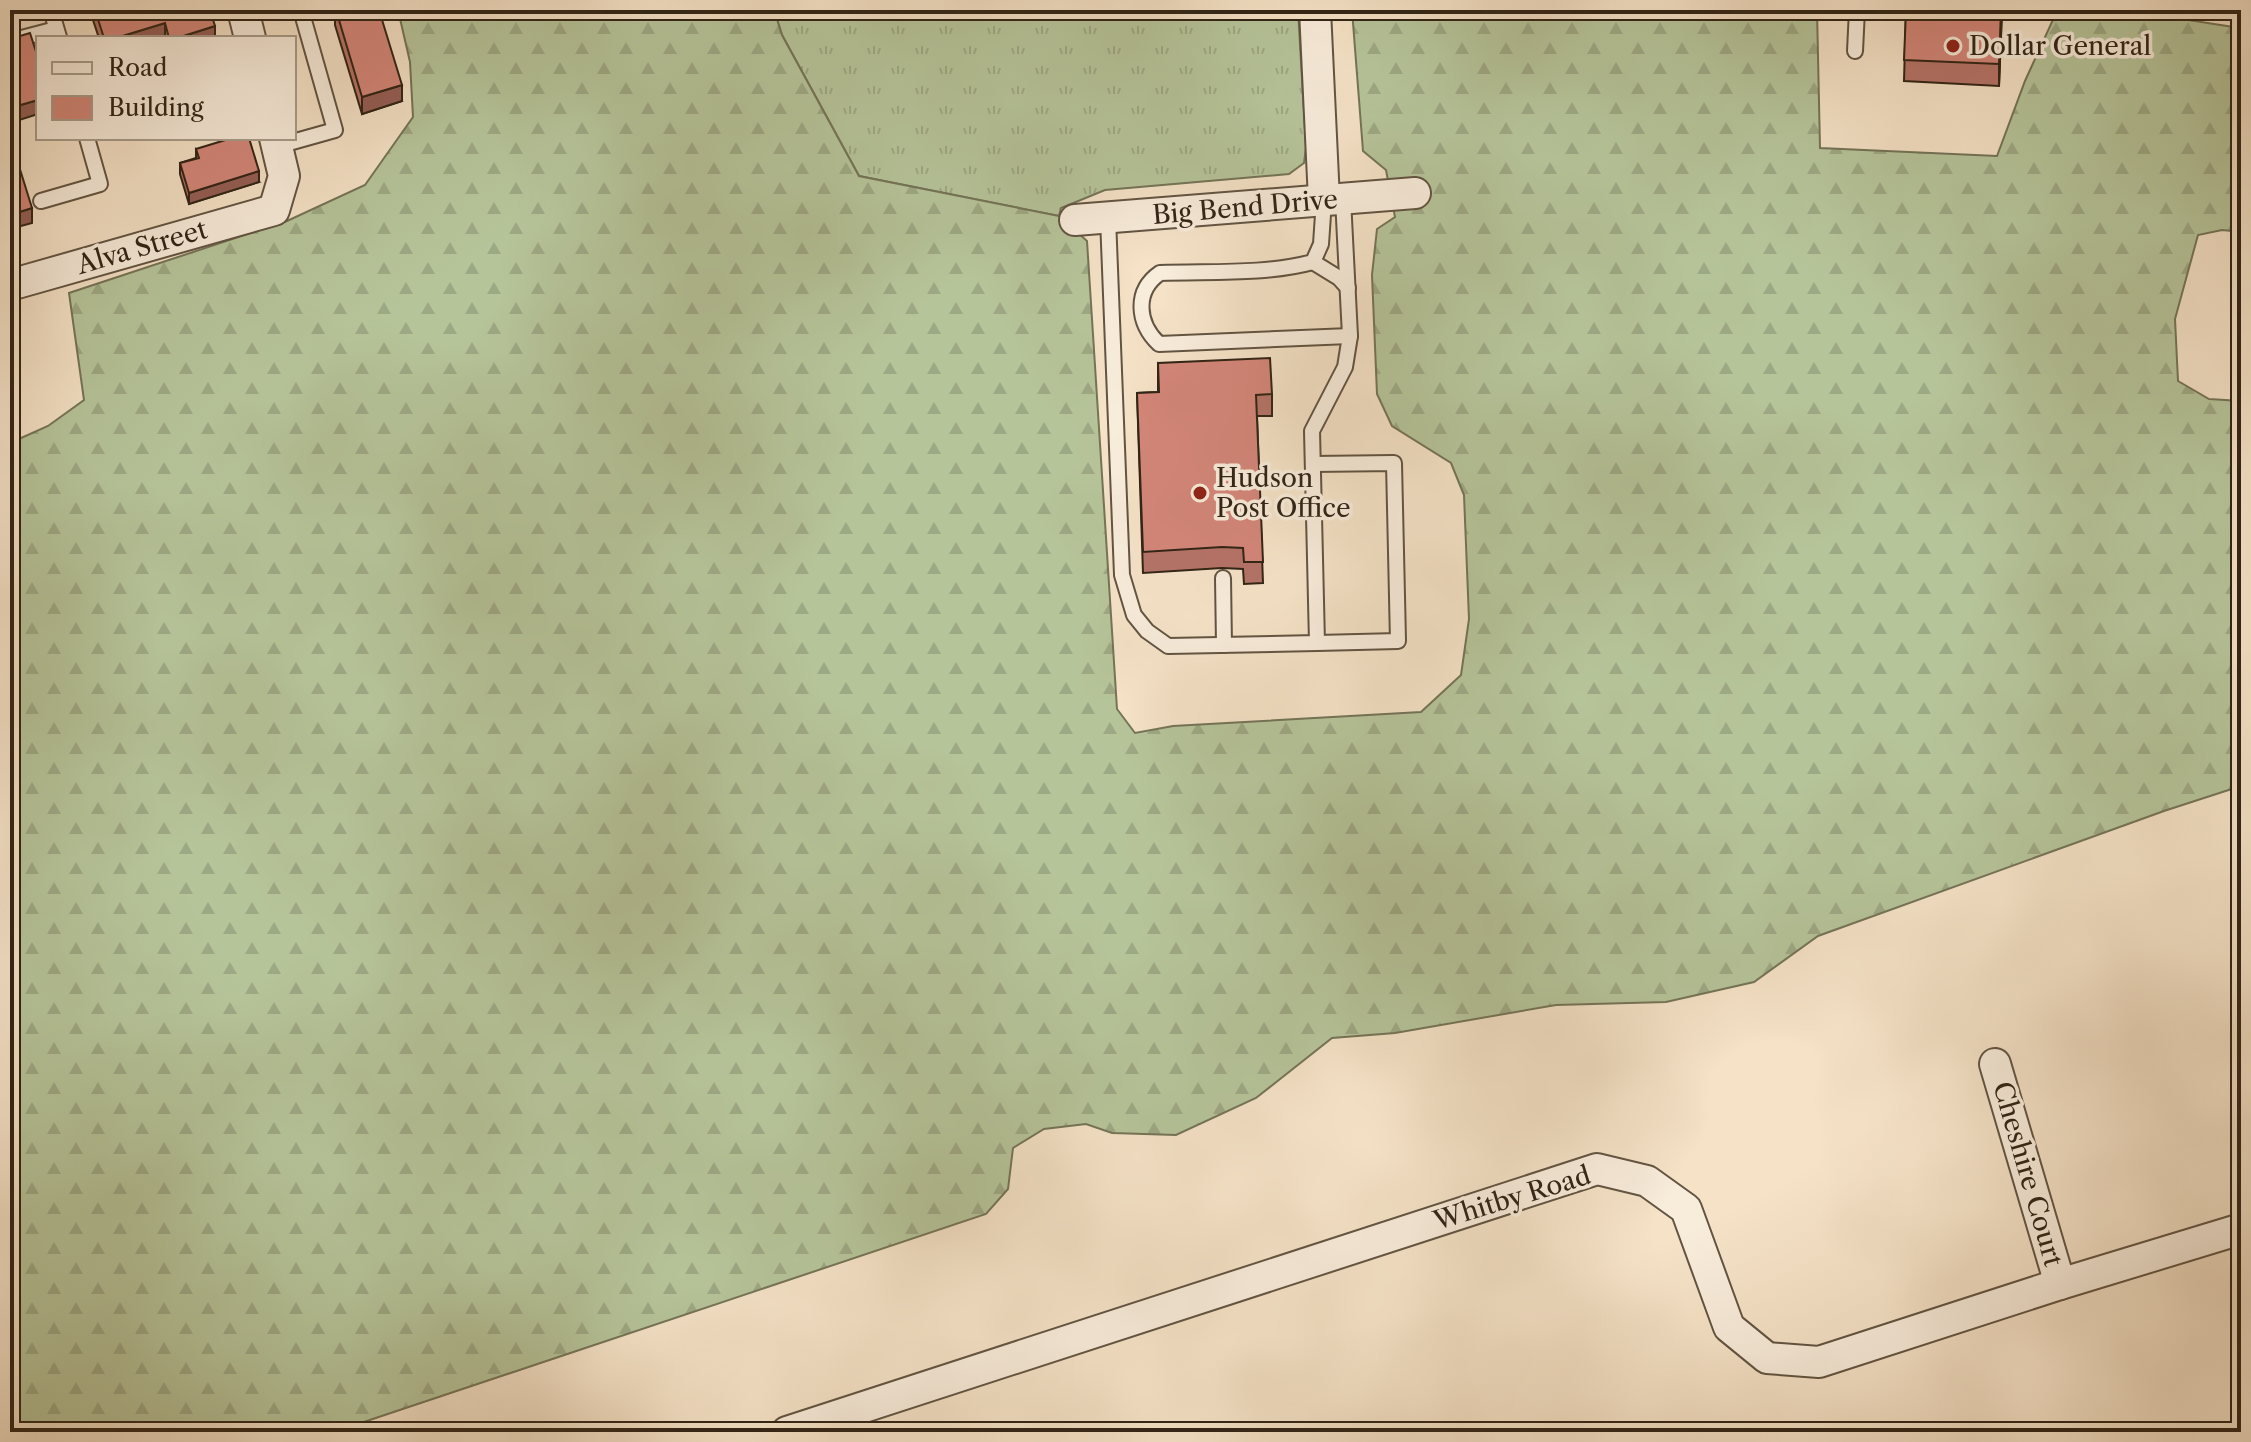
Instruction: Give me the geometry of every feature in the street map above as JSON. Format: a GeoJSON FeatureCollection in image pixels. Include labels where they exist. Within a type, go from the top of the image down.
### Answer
{"type":"FeatureCollection","features":[{"type":"Feature","properties":{"kind":"street"},"geometry":{"type":"LineString","coordinates":[[1315,10],[1333,200]]}},
{"type":"Feature","properties":{"kind":"street","name":"Alva Street"},"geometry":{"type":"LineString","coordinates":[[10,285],[274,210],[284,176],[276,142]]}},
{"type":"Feature","properties":{"kind":"street","name":"Big Bend Drive"},"geometry":{"type":"LineString","coordinates":[[1075,220],[1415,193]]}},
{"type":"Feature","properties":{"kind":"street","name":"Cheshire Court"},"geometry":{"type":"LineString","coordinates":[[1995,1064],[2060,1284]]}},
{"type":"Feature","properties":{"kind":"street","name":"Whitby Road"},"geometry":{"type":"LineString","coordinates":[[787,1432],[1597,1169],[1647,1181],[1686,1209],[1729,1327],[1767,1358],[1819,1362],[2241,1229]]}},
{"type":"Feature","properties":{"kind":"lane"},"geometry":{"type":"LineString","coordinates":[[51,10],[58,33]]}},
{"type":"Feature","properties":{"kind":"lane"},"geometry":{"type":"LineString","coordinates":[[296,138],[335,130],[301,10]]}},
{"type":"Feature","properties":{"kind":"lane"},"geometry":{"type":"LineString","coordinates":[[1855,51],[1857,10]]}},
{"type":"Feature","properties":{"kind":"lane"},"geometry":{"type":"LineString","coordinates":[[10,41],[36,37]]}},
{"type":"Feature","properties":{"kind":"lane"},"geometry":{"type":"LineString","coordinates":[[41,201],[100,184],[88,140]]}},
{"type":"Feature","properties":{"kind":"lane"},"geometry":{"type":"LineString","coordinates":[[1313,262],[1333,200]]}},
{"type":"Feature","properties":{"kind":"lane"},"geometry":{"type":"LineString","coordinates":[[1317,643],[1312,431],[1345,367],[1350,336],[1348,288],[1333,200]]}},
{"type":"Feature","properties":{"kind":"lane"},"geometry":{"type":"LineString","coordinates":[[1108,218],[1122,575],[1134,615],[1147,631],[1168,646],[1398,641],[1394,463],[1313,464]]}},
{"type":"Feature","properties":{"kind":"lane"},"geometry":{"type":"LineString","coordinates":[[1348,288],[1339,278],[1313,262],[1280,268],[1160,273],[1149,280],[1141,299],[1148,334],[1159,344],[1350,336]]}},
{"type":"Feature","properties":{"kind":"lane"},"geometry":{"type":"LineString","coordinates":[[1223,578],[1224,645]]}},
{"type":"Feature","properties":{"kind":"green space"},"geometry":{"type":"Polygon","coordinates":[[[398,10],[774,10],[782,35],[859,176],[1059,216],[1087,241],[1117,709],[1135,733],[1173,726],[1421,712],[1461,675],[1469,619],[1464,495],[1451,463],[1392,426],[1377,394],[1372,275],[1377,229],[1395,217],[1386,170],[1363,151],[1352,10],[1817,10],[1820,148],[1997,156],[2025,81],[2056,13],[2071,10],[2118,11],[2241,28],[2241,232],[2222,230],[2198,235],[2175,319],[2178,381],[2209,399],[2241,401],[2241,786],[1818,936],[1754,982],[1666,1002],[1556,1005],[1395,1033],[1332,1038],[1256,1098],[1176,1135],[1112,1133],[1086,1124],[1044,1129],[1013,1148],[1008,1189],[986,1214],[334,1432],[10,1432],[10,443],[48,426],[84,400],[69,293],[287,221],[365,185],[413,117],[410,62],[398,10]]]}},
{"type":"Feature","properties":{"kind":"green space"},"geometry":{"type":"Polygon","coordinates":[[[774,10],[1298,10],[1306,147],[1304,163],[1289,174],[1105,190],[1061,208],[1059,216],[859,176],[782,35],[774,10]]]}},
{"type":"Feature","properties":{"kind":"building"},"geometry":{"type":"Polygon","coordinates":[[[95,10],[210,10],[215,26],[183,36],[168,36],[165,23],[123,36],[103,36],[95,10]]]}},
{"type":"Feature","properties":{"kind":"building"},"geometry":{"type":"Polygon","coordinates":[[[336,10],[379,10],[402,85],[362,97],[336,10]]]}},
{"type":"Feature","properties":{"kind":"building","name":"Dollar General"},"geometry":{"type":"Polygon","coordinates":[[[1906,10],[2001,10],[1999,64],[1904,60],[1906,10]]]}},
{"type":"Feature","properties":{"kind":"building"},"geometry":{"type":"Polygon","coordinates":[[[30,33],[36,52],[36,101],[10,108],[10,39],[30,33]]]}},
{"type":"Feature","properties":{"kind":"building"},"geometry":{"type":"Polygon","coordinates":[[[10,137],[32,208],[10,215],[10,137]]]}},
{"type":"Feature","properties":{"kind":"building"},"geometry":{"type":"Polygon","coordinates":[[[225,140],[250,140],[259,171],[189,193],[180,163],[199,158],[196,149],[225,140]]]}},
{"type":"Feature","properties":{"kind":"building","name":"Hudson Post Office"},"geometry":{"type":"Polygon","coordinates":[[[1270,358],[1272,394],[1256,395],[1263,562],[1244,562],[1243,548],[1143,552],[1137,393],[1159,392],[1158,363],[1270,358]]]}},
{"type":"Feature","properties":{"kind":"place","name":"Dollar General"},"geometry":{"type":"Point","coordinates":[1953,46]}},
{"type":"Feature","properties":{"kind":"place","name":"Hudson Post Office"},"geometry":{"type":"Point","coordinates":[1200,493]}}]}
